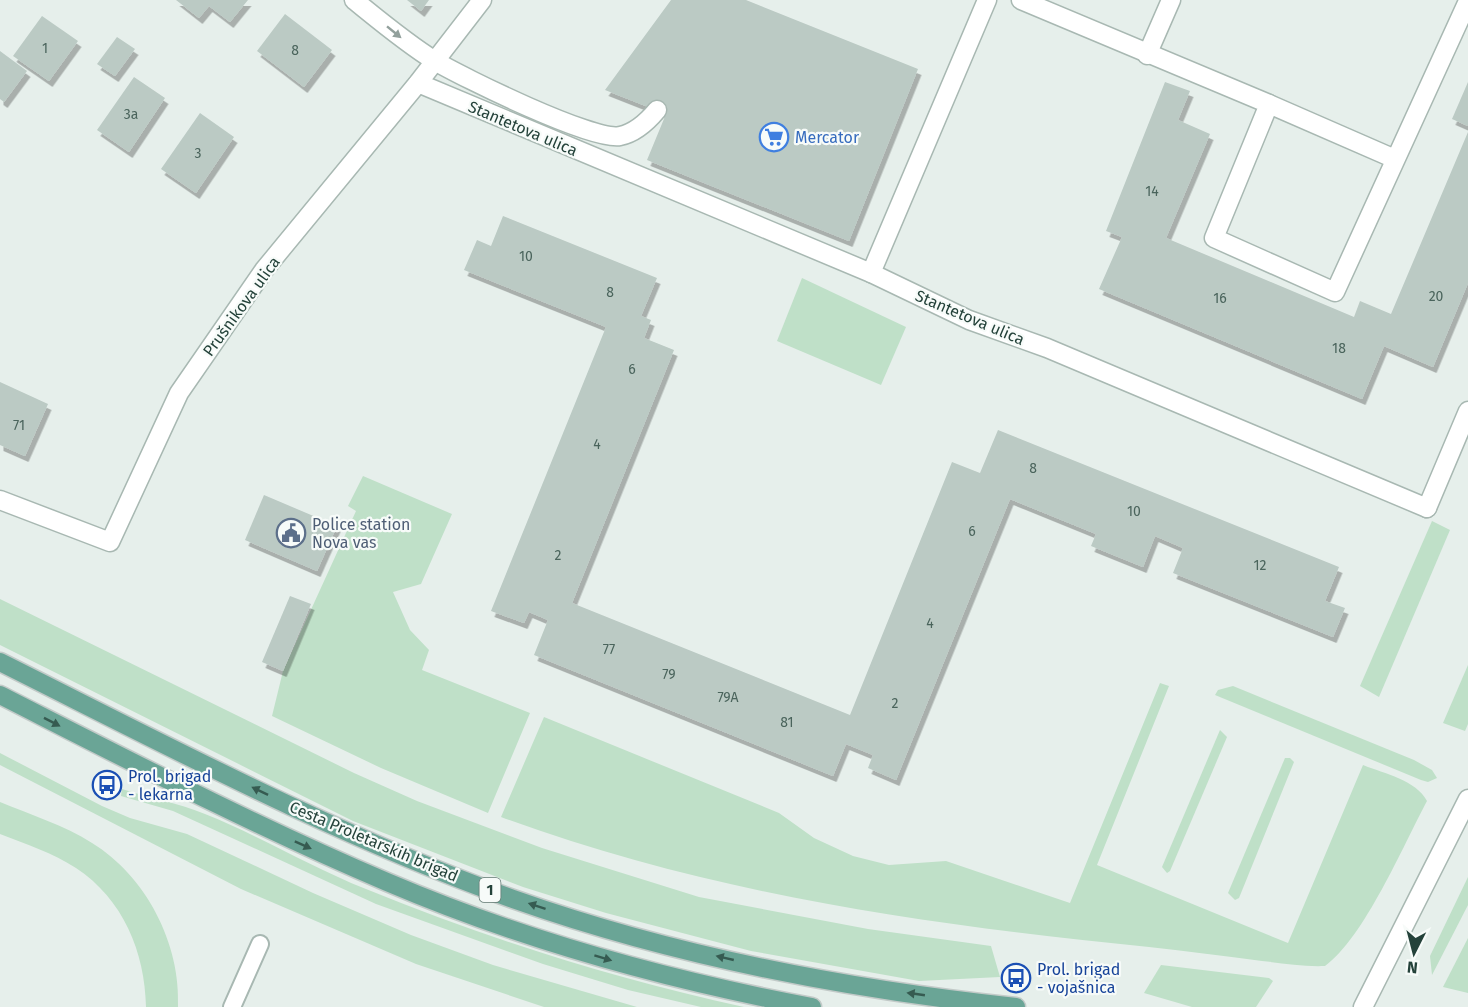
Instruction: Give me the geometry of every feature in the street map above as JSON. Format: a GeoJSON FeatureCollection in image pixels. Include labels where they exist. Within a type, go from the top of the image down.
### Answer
{"type":"FeatureCollection","features":[{"type":"Feature","properties":{"kind":"main road","name":"Cesta Proletarskih brigad"},"geometry":{"type":"LineString","coordinates":[[0,662],[366,841],[513,899],[725,959],[897,991],[1016,1007]]}},
{"type":"Feature","properties":{"kind":"main road","name":"Cesta Proletarskih brigad"},"geometry":{"type":"LineString","coordinates":[[0,695],[285,837],[399,887],[502,927],[625,965],[720,990],[812,1007]]}},
{"type":"Feature","properties":{"kind":"street"},"geometry":{"type":"LineString","coordinates":[[354,0],[403,40],[436,61],[500,93],[605,136],[619,136],[635,130],[657,111]]}},
{"type":"Feature","properties":{"kind":"street","name":"Prušnikova ulica"},"geometry":{"type":"LineString","coordinates":[[0,500],[110,542],[179,393],[264,270],[436,61],[482,0]]}},
{"type":"Feature","properties":{"kind":"street"},"geometry":{"type":"LineString","coordinates":[[871,273],[987,0]]}},
{"type":"Feature","properties":{"kind":"street"},"geometry":{"type":"LineString","coordinates":[[1021,0],[1395,159]]}},
{"type":"Feature","properties":{"kind":"street"},"geometry":{"type":"LineString","coordinates":[[1148,55],[1171,0]]}},
{"type":"Feature","properties":{"kind":"street"},"geometry":{"type":"LineString","coordinates":[[1269,104],[1214,238],[1335,292],[1468,1]]}},
{"type":"Feature","properties":{"kind":"street","name":"Stantetova ulica"},"geometry":{"type":"LineString","coordinates":[[418,83],[871,273],[999,332],[1047,348],[1427,508],[1468,411]]}},
{"type":"Feature","properties":{"kind":"street"},"geometry":{"type":"LineString","coordinates":[[1363,1007],[1468,799]]}},
{"type":"Feature","properties":{"kind":"lane"},"geometry":{"type":"LineString","coordinates":[[232,1007],[260,944]]}},
{"type":"Feature","properties":{"kind":"green space"},"geometry":{"type":"Polygon","coordinates":[[[802,278],[906,327],[881,385],[777,341],[802,278]]]}},
{"type":"Feature","properties":{"kind":"green space"},"geometry":{"type":"Polygon","coordinates":[[[363,476],[452,514],[421,584],[393,592],[410,630],[429,650],[422,670],[530,713],[488,813],[381,768],[272,716],[283,671],[356,511],[348,506],[363,476]]]}},
{"type":"Feature","properties":{"kind":"green space"},"geometry":{"type":"Polygon","coordinates":[[[1432,521],[1450,530],[1379,697],[1360,686],[1432,521]]]}},
{"type":"Feature","properties":{"kind":"green space"},"geometry":{"type":"Polygon","coordinates":[[[0,599],[354,773],[417,801],[542,848],[699,897],[868,929],[991,946],[1000,977],[919,981],[751,951],[606,913],[523,887],[353,821],[0,645],[0,599]]]}},
{"type":"Feature","properties":{"kind":"green space"},"geometry":{"type":"Polygon","coordinates":[[[1468,665],[1468,724],[1465,731],[1443,723],[1468,665]]]}},
{"type":"Feature","properties":{"kind":"green space"},"geometry":{"type":"Polygon","coordinates":[[[1160,683],[1169,686],[1097,865],[1288,943],[1363,765],[1408,783],[1427,801],[1368,913],[1340,953],[1325,966],[1293,965],[984,928],[820,903],[659,867],[580,844],[501,817],[544,717],[779,813],[814,838],[853,856],[889,865],[946,861],[1070,903],[1160,683]]]}},
{"type":"Feature","properties":{"kind":"green space"},"geometry":{"type":"Polygon","coordinates":[[[1233,686],[1414,760],[1432,770],[1437,778],[1428,782],[1421,780],[1215,695],[1218,690],[1233,686]]]}},
{"type":"Feature","properties":{"kind":"green space"},"geometry":{"type":"Polygon","coordinates":[[[1220,730],[1227,737],[1170,871],[1167,873],[1162,867],[1220,730]]]}},
{"type":"Feature","properties":{"kind":"green space"},"geometry":{"type":"Polygon","coordinates":[[[0,753],[102,806],[130,818],[187,834],[313,893],[411,935],[493,965],[637,1007],[544,1007],[416,964],[241,889],[0,765],[0,753]]]}},
{"type":"Feature","properties":{"kind":"green space"},"geometry":{"type":"Polygon","coordinates":[[[1285,758],[1290,758],[1294,762],[1239,898],[1235,900],[1228,893],[1285,758]]]}},
{"type":"Feature","properties":{"kind":"green space"},"geometry":{"type":"Polygon","coordinates":[[[122,789],[205,814],[346,880],[459,925],[600,971],[744,1007],[701,1007],[628,990],[543,964],[376,904],[173,811],[121,796],[122,789]]]}},
{"type":"Feature","properties":{"kind":"green space"},"geometry":{"type":"Polygon","coordinates":[[[0,802],[59,826],[92,843],[129,874],[144,893],[166,936],[173,959],[178,1007],[146,1007],[145,987],[136,947],[119,911],[107,895],[76,868],[49,853],[0,834],[0,802]]]}},
{"type":"Feature","properties":{"kind":"green space"},"geometry":{"type":"Polygon","coordinates":[[[1468,877],[1468,905],[1432,975],[1430,956],[1468,877]]]}},
{"type":"Feature","properties":{"kind":"green space"},"geometry":{"type":"Polygon","coordinates":[[[1468,938],[1468,993],[1443,987],[1468,938]]]}},
{"type":"Feature","properties":{"kind":"green space"},"geometry":{"type":"Polygon","coordinates":[[[1161,965],[1269,978],[1273,981],[1256,1007],[1192,1007],[1144,993],[1161,965]]]}},
{"type":"Feature","properties":{"kind":"building"},"geometry":{"type":"Polygon","coordinates":[[[176,0],[248,0],[230,22],[209,6],[199,18],[176,0]]]}},
{"type":"Feature","properties":{"kind":"building"},"geometry":{"type":"Polygon","coordinates":[[[407,0],[429,0],[421,11],[407,0]]]}},
{"type":"Feature","properties":{"kind":"building","name":"Mercator"},"geometry":{"type":"Polygon","coordinates":[[[671,0],[746,0],[918,69],[849,241],[647,160],[666,114],[605,90],[671,0]]]}},
{"type":"Feature","properties":{"kind":"building"},"geometry":{"type":"Polygon","coordinates":[[[285,14],[332,50],[304,87],[257,51],[285,14]]]}},
{"type":"Feature","properties":{"kind":"building"},"geometry":{"type":"Polygon","coordinates":[[[42,16],[78,41],[49,81],[13,56],[42,16]]]}},
{"type":"Feature","properties":{"kind":"building"},"geometry":{"type":"Polygon","coordinates":[[[117,37],[135,49],[115,76],[97,64],[117,37]]]}},
{"type":"Feature","properties":{"kind":"building"},"geometry":{"type":"Polygon","coordinates":[[[0,51],[27,71],[4,102],[0,99],[0,51]]]}},
{"type":"Feature","properties":{"kind":"building"},"geometry":{"type":"Polygon","coordinates":[[[134,77],[165,98],[129,152],[97,130],[134,77]]]}},
{"type":"Feature","properties":{"kind":"building"},"geometry":{"type":"Polygon","coordinates":[[[1165,82],[1190,91],[1178,120],[1210,134],[1166,238],[1354,317],[1360,301],[1391,314],[1468,132],[1468,283],[1433,367],[1384,346],[1362,399],[1099,289],[1122,237],[1106,231],[1165,82]]]}},
{"type":"Feature","properties":{"kind":"building"},"geometry":{"type":"Polygon","coordinates":[[[1468,82],[1468,126],[1452,119],[1468,82]]]}},
{"type":"Feature","properties":{"kind":"building"},"geometry":{"type":"Polygon","coordinates":[[[200,113],[234,137],[196,193],[161,169],[200,113]]]}},
{"type":"Feature","properties":{"kind":"building"},"geometry":{"type":"Polygon","coordinates":[[[503,216],[657,278],[641,316],[651,320],[644,338],[674,350],[572,603],[850,715],[952,462],[980,473],[998,430],[1339,567],[1325,601],[1345,608],[1333,637],[1173,573],[1183,548],[1155,536],[1143,567],[1091,546],[1096,534],[1010,499],[896,780],[868,768],[873,755],[846,744],[833,776],[534,655],[548,620],[529,612],[524,623],[491,611],[606,327],[464,270],[477,240],[491,246],[503,216]]]}},
{"type":"Feature","properties":{"kind":"building"},"geometry":{"type":"Polygon","coordinates":[[[0,382],[48,404],[25,456],[0,445],[0,382]]]}},
{"type":"Feature","properties":{"kind":"building","name":"Police station Nova vas"},"geometry":{"type":"Polygon","coordinates":[[[264,495],[337,526],[317,571],[245,540],[264,495]]]}},
{"type":"Feature","properties":{"kind":"building"},"geometry":{"type":"Polygon","coordinates":[[[290,596],[311,604],[283,671],[262,662],[290,596]]]}},
{"type":"Feature","properties":{"kind":"place","name":"Mercator"},"geometry":{"type":"Point","coordinates":[774,137]}},
{"type":"Feature","properties":{"kind":"place","name":"Police station Nova vas"},"geometry":{"type":"Point","coordinates":[291,533]}},
{"type":"Feature","properties":{"kind":"place","name":"Prol. brigad - lekarna"},"geometry":{"type":"Point","coordinates":[107,785]}},
{"type":"Feature","properties":{"kind":"place","name":"Prol. brigad - vojašnica"},"geometry":{"type":"Point","coordinates":[1016,978]}}]}
